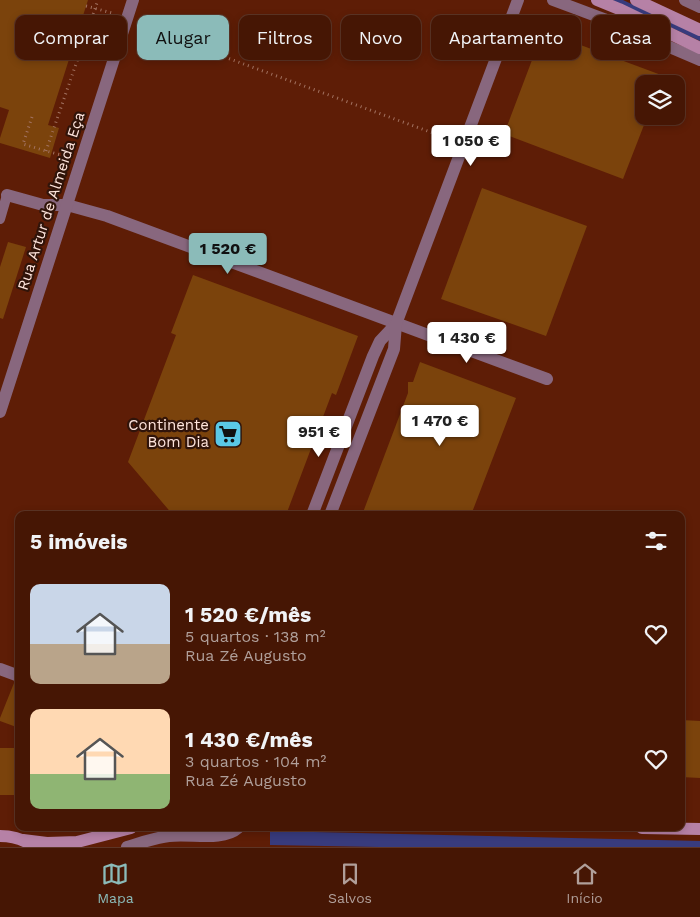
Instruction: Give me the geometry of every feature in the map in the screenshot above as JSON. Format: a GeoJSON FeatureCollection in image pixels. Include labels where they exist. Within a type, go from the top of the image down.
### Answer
{"type":"FeatureCollection","features":[{"type":"Feature","properties":{"kind":"main road"},"geometry":{"type":"LineString","coordinates":[[597,0],[700,48]]}},
{"type":"Feature","properties":{"kind":"main road"},"geometry":{"type":"LineString","coordinates":[[636,0],[700,30]]}},
{"type":"Feature","properties":{"kind":"main road"},"geometry":{"type":"LineString","coordinates":[[685,829],[700,829]]}},
{"type":"Feature","properties":{"kind":"main road"},"geometry":{"type":"LineString","coordinates":[[0,836],[10,836],[28,843],[77,842],[120,831]]}},
{"type":"Feature","properties":{"kind":"street","name":"Rua Artur de Almeida Eça"},"geometry":{"type":"LineString","coordinates":[[0,412],[133,0]]}},
{"type":"Feature","properties":{"kind":"street"},"geometry":{"type":"LineString","coordinates":[[332,511],[394,349],[396,324],[429,241],[518,0]]}},
{"type":"Feature","properties":{"kind":"street"},"geometry":{"type":"LineString","coordinates":[[554,0],[700,60]]}},
{"type":"Feature","properties":{"kind":"street"},"geometry":{"type":"LineString","coordinates":[[685,0],[700,8]]}},
{"type":"Feature","properties":{"kind":"street"},"geometry":{"type":"LineString","coordinates":[[7,195],[43,205],[67,205],[133,225],[547,379]]}},
{"type":"Feature","properties":{"kind":"street"},"geometry":{"type":"LineString","coordinates":[[314,511],[373,356],[380,342],[396,324]]}},
{"type":"Feature","properties":{"kind":"street"},"geometry":{"type":"LineString","coordinates":[[0,669],[15,675]]}},
{"type":"Feature","properties":{"kind":"street"},"geometry":{"type":"LineString","coordinates":[[127,847],[169,836],[218,836],[235,831]]}},
{"type":"Feature","properties":{"kind":"lane"},"geometry":{"type":"LineString","coordinates":[[0,219],[7,195]]}},
{"type":"Feature","properties":{"kind":"path"},"geometry":{"type":"LineString","coordinates":[[46,152],[98,0]]}},
{"type":"Feature","properties":{"kind":"path"},"geometry":{"type":"LineString","coordinates":[[86,6],[113,13]]}},
{"type":"Feature","properties":{"kind":"path"},"geometry":{"type":"LineString","coordinates":[[229,59],[444,137]]}},
{"type":"Feature","properties":{"kind":"path"},"geometry":{"type":"LineString","coordinates":[[32,117],[23,144],[65,156]]}},
{"type":"Feature","properties":{"kind":"shaded area"},"geometry":{"type":"Polygon","coordinates":[[[612,0],[623,0],[655,15],[644,15],[612,0]]]}},
{"type":"Feature","properties":{"kind":"shaded area"},"geometry":{"type":"Polygon","coordinates":[[[670,22],[700,36],[700,41],[670,27],[670,22]]]}},
{"type":"Feature","properties":{"kind":"shaded area"},"geometry":{"type":"Polygon","coordinates":[[[270,831],[700,841],[700,847],[270,845],[270,831]]]}},
{"type":"Feature","properties":{"kind":"building"},"geometry":{"type":"Polygon","coordinates":[[[0,0],[88,0],[83,15],[15,15],[15,60],[69,60],[48,125],[59,128],[50,158],[0,143],[9,110],[0,107],[0,0]]]}},
{"type":"Feature","properties":{"kind":"building"},"geometry":{"type":"Polygon","coordinates":[[[581,45],[591,49],[591,60],[621,60],[661,75],[635,75],[635,125],[644,125],[623,179],[504,134],[532,60],[581,60],[581,45]]]}},
{"type":"Feature","properties":{"kind":"building"},"geometry":{"type":"Polygon","coordinates":[[[482,188],[587,226],[546,336],[441,299],[482,188]]]}},
{"type":"Feature","properties":{"kind":"building"},"geometry":{"type":"Polygon","coordinates":[[[8,242],[26,247],[3,319],[0,318],[0,267],[8,242]]]}},
{"type":"Feature","properties":{"kind":"building","name":"Continente Bom Dia"},"geometry":{"type":"Polygon","coordinates":[[[193,275],[358,336],[336,395],[332,393],[288,511],[170,511],[128,462],[176,335],[171,333],[193,275]]]}},
{"type":"Feature","properties":{"kind":"building"},"geometry":{"type":"Polygon","coordinates":[[[420,362],[516,398],[473,511],[364,511],[408,393],[408,382],[413,382],[420,362]]]}},
{"type":"Feature","properties":{"kind":"building"},"geometry":{"type":"Polygon","coordinates":[[[15,683],[15,727],[0,721],[15,683]]]}},
{"type":"Feature","properties":{"kind":"building"},"geometry":{"type":"Polygon","coordinates":[[[685,720],[700,721],[700,778],[685,777],[685,720]]]}},
{"type":"Feature","properties":{"kind":"building"},"geometry":{"type":"Polygon","coordinates":[[[0,748],[15,748],[15,795],[0,795],[0,748]]]}},
{"type":"Feature","properties":{"kind":"place","name":"Continente Bom Dia"},"geometry":{"type":"Point","coordinates":[228,434]}}]}
